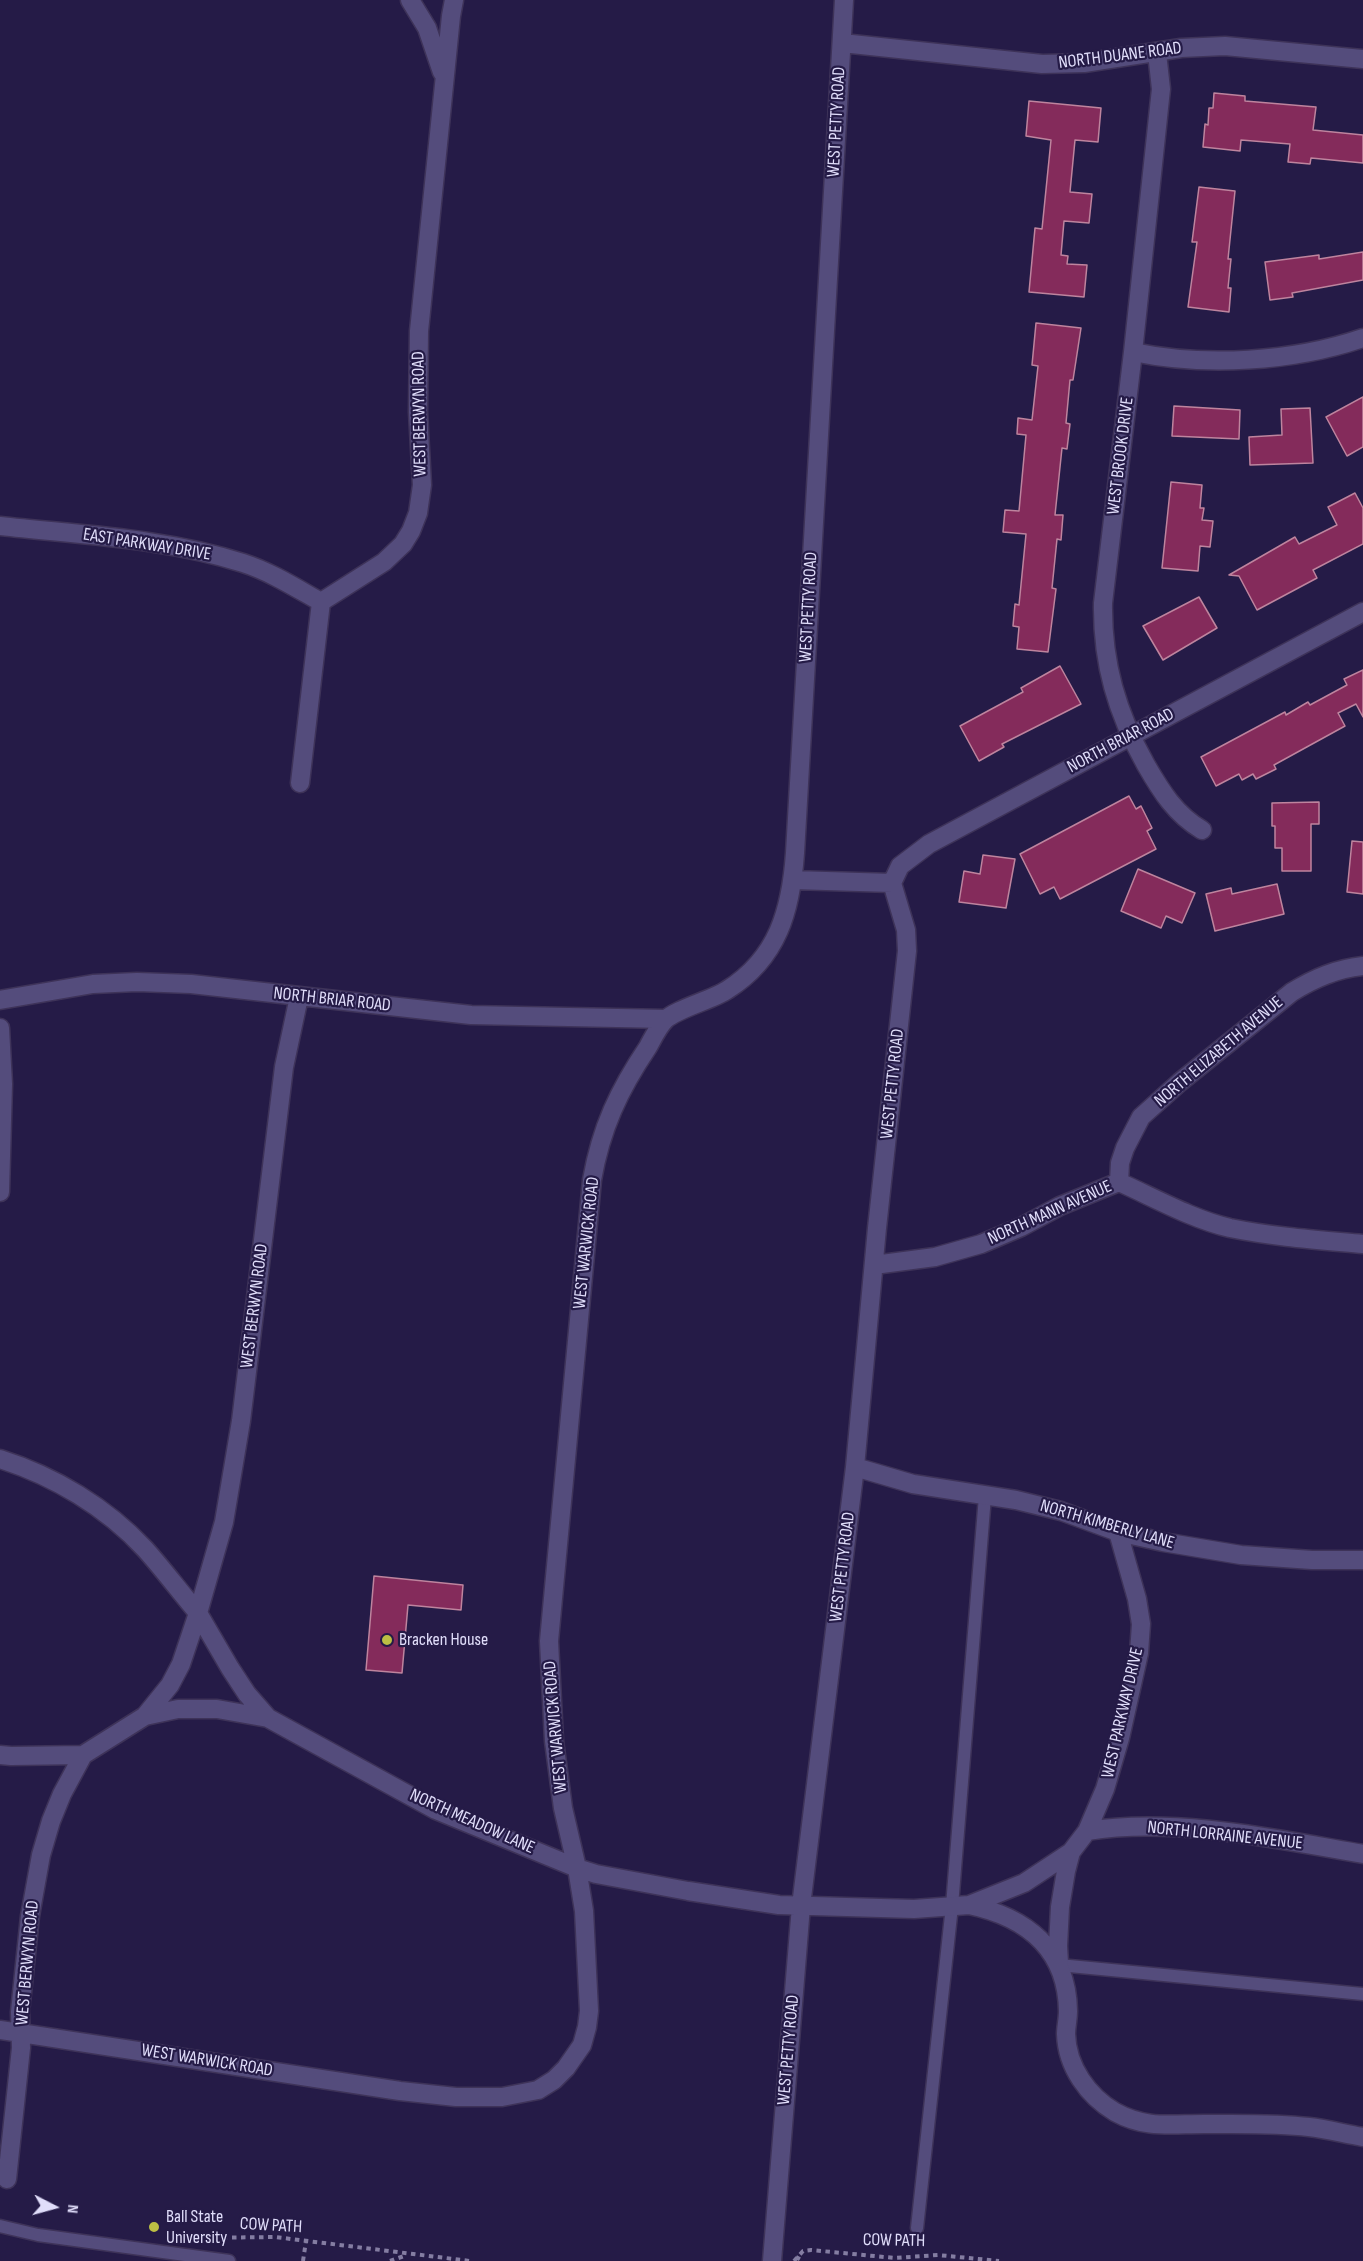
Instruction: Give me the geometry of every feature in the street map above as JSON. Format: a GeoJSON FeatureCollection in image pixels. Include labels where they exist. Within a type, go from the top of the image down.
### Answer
{"type":"FeatureCollection","features":[{"type":"Feature","properties":{"kind":"street"},"geometry":{"type":"LineString","coordinates":[[410,0],[427,28],[444,80]]}},
{"type":"Feature","properties":{"kind":"street","name":"WEST BERWYN ROAD"},"geometry":{"type":"LineString","coordinates":[[321,602],[384,562],[403,544],[418,513],[422,485],[418,412],[419,331],[454,0]]}},
{"type":"Feature","properties":{"kind":"street","name":"WEST PETTY ROAD"},"geometry":{"type":"LineString","coordinates":[[793,880],[844,0]]}},
{"type":"Feature","properties":{"kind":"street","name":"NORTH DUANE ROAD"},"geometry":{"type":"LineString","coordinates":[[842,44],[1042,64],[1084,63],[1181,48],[1225,46],[1363,59]]}},
{"type":"Feature","properties":{"kind":"street","name":"WEST BROOK DRIVE"},"geometry":{"type":"LineString","coordinates":[[1157,53],[1161,89],[1103,603],[1103,632],[1111,683],[1130,736],[1164,796],[1190,823],[1202,830]]}},
{"type":"Feature","properties":{"kind":"street"},"geometry":{"type":"LineString","coordinates":[[1133,352],[1175,359],[1239,359],[1313,350],[1363,338]]}},
{"type":"Feature","properties":{"kind":"street","name":"EAST PARKWAY DRIVE"},"geometry":{"type":"LineString","coordinates":[[0,526],[121,538],[208,553],[271,573],[321,602]]}},
{"type":"Feature","properties":{"kind":"street"},"geometry":{"type":"LineString","coordinates":[[300,783],[321,602]]}},
{"type":"Feature","properties":{"kind":"street","name":"NORTH BRIAR ROAD"},"geometry":{"type":"LineString","coordinates":[[892,883],[900,866],[914,854],[1363,612]]}},
{"type":"Feature","properties":{"kind":"street"},"geometry":{"type":"LineString","coordinates":[[666,1019],[727,990],[757,965],[779,933],[787,912],[793,880],[892,883]]}},
{"type":"Feature","properties":{"kind":"street","name":"WEST PETTY ROAD"},"geometry":{"type":"LineString","coordinates":[[772,2261],[801,1906],[855,1467],[907,951],[906,930],[892,883]]}},
{"type":"Feature","properties":{"kind":"street","name":"NORTH ELIZABETH AVENUE"},"geometry":{"type":"LineString","coordinates":[[1119,1182],[1120,1163],[1141,1117],[1293,992],[1332,972],[1363,966]]}},
{"type":"Feature","properties":{"kind":"street","name":"NORTH BRIAR ROAD"},"geometry":{"type":"LineString","coordinates":[[0,1000],[93,984],[137,982],[191,984],[471,1015],[666,1019]]}},
{"type":"Feature","properties":{"kind":"street","name":"WEST BERWYN ROAD"},"geometry":{"type":"LineString","coordinates":[[145,1716],[170,1685],[181,1664],[224,1522],[241,1420],[284,1067],[299,997]]}},
{"type":"Feature","properties":{"kind":"street","name":"WEST WARWICK ROAD"},"geometry":{"type":"LineString","coordinates":[[0,2030],[400,2091],[456,2097],[502,2097],[538,2090],[554,2080],[566,2068],[582,2045],[589,2011],[587,1944],[577,1868],[563,1808],[554,1741],[549,1641],[592,1180],[601,1136],[609,1114],[628,1077],[666,1019]]}},
{"type":"Feature","properties":{"kind":"street"},"geometry":{"type":"LineString","coordinates":[[0,1028],[3,1084],[0,1192]]}},
{"type":"Feature","properties":{"kind":"street","name":"NORTH MANN AVENUE"},"geometry":{"type":"LineString","coordinates":[[874,1265],[935,1257],[981,1244],[1022,1227],[1060,1206],[1119,1182],[1228,1227],[1278,1236],[1363,1244]]}},
{"type":"Feature","properties":{"kind":"street"},"geometry":{"type":"LineString","coordinates":[[0,1459],[61,1484],[126,1531],[145,1549],[198,1613],[247,1694],[268,1718]]}},
{"type":"Feature","properties":{"kind":"street","name":"NORTH KIMBERLY LANE"},"geometry":{"type":"LineString","coordinates":[[855,1467],[913,1484],[1016,1500],[1061,1511],[1118,1532],[1162,1542],[1241,1555],[1312,1560],[1363,1560]]}},
{"type":"Feature","properties":{"kind":"street","name":"WEST PARKWAY DRIVE"},"geometry":{"type":"LineString","coordinates":[[960,1905],[1024,1883],[1071,1852],[1087,1831],[1105,1789],[1120,1738],[1139,1653],[1141,1624],[1137,1599],[1118,1532]]}},
{"type":"Feature","properties":{"kind":"street","name":"NORTH MEADOW LANE"},"geometry":{"type":"LineString","coordinates":[[83,1755],[145,1716],[178,1709],[197,1707],[268,1718],[436,1810],[596,1874],[779,1905],[878,1909],[960,1905]]}},
{"type":"Feature","properties":{"kind":"street"},"geometry":{"type":"LineString","coordinates":[[0,1755],[83,1755]]}},
{"type":"Feature","properties":{"kind":"street","name":"WEST BERWYN ROAD"},"geometry":{"type":"LineString","coordinates":[[7,2179],[21,2033],[20,2012],[29,1927],[41,1856],[62,1794],[83,1755]]}},
{"type":"Feature","properties":{"kind":"street","name":"NORTH LORRAINE AVENUE"},"geometry":{"type":"LineString","coordinates":[[1087,1831],[1117,1826],[1202,1830],[1270,1838],[1363,1854]]}},
{"type":"Feature","properties":{"kind":"street","name":"WEST PARKWAY DRIVE"},"geometry":{"type":"LineString","coordinates":[[1059,1965],[1060,1907],[1071,1852]]}},
{"type":"Feature","properties":{"kind":"street"},"geometry":{"type":"LineString","coordinates":[[960,1905],[988,1909],[1012,1918],[1036,1935],[1048,1947],[1059,1965],[1068,2011],[1066,2035],[1069,2055],[1080,2080],[1096,2098],[1115,2111],[1137,2122],[1160,2126],[1204,2124],[1309,2127],[1363,2137]]}},
{"type":"Feature","properties":{"kind":"lane"},"geometry":{"type":"LineString","coordinates":[[917,2228],[960,1905],[985,1496]]}},
{"type":"Feature","properties":{"kind":"lane"},"geometry":{"type":"LineString","coordinates":[[1059,1965],[1363,1994]]}},
{"type":"Feature","properties":{"kind":"lane"},"geometry":{"type":"LineString","coordinates":[[0,2226],[38,2235],[229,2261]]}},
{"type":"Feature","properties":{"kind":"path","name":"COW PATH"},"geometry":{"type":"LineString","coordinates":[[177,2237],[275,2237],[470,2261]]}},
{"type":"Feature","properties":{"kind":"path"},"geometry":{"type":"LineString","coordinates":[[303,2261],[306,2241]]}},
{"type":"Feature","properties":{"kind":"path","name":"COW PATH"},"geometry":{"type":"LineString","coordinates":[[795,2259],[802,2251],[811,2250],[895,2258],[938,2255],[999,2261]]}},
{"type":"Feature","properties":{"kind":"path"},"geometry":{"type":"LineString","coordinates":[[390,2261],[408,2254]]}},
{"type":"Feature","properties":{"kind":"path"},"geometry":{"type":"LineString","coordinates":[[795,2259],[803,2261]]}},
{"type":"Feature","properties":{"kind":"building"},"geometry":{"type":"Polygon","coordinates":[[[1214,93],[1245,96],[1245,101],[1316,107],[1313,130],[1363,135],[1363,163],[1311,158],[1310,164],[1288,162],[1290,144],[1241,140],[1240,151],[1203,147],[1205,124],[1208,125],[1209,108],[1213,108],[1214,93]]]}},
{"type":"Feature","properties":{"kind":"building"},"geometry":{"type":"Polygon","coordinates":[[[1029,101],[1101,108],[1098,142],[1075,140],[1070,192],[1092,194],[1089,223],[1064,221],[1061,255],[1068,256],[1067,264],[1087,265],[1084,297],[1029,292],[1035,228],[1042,229],[1051,140],[1026,136],[1029,101]]]}},
{"type":"Feature","properties":{"kind":"building"},"geometry":{"type":"Polygon","coordinates":[[[1199,187],[1235,191],[1228,259],[1231,259],[1228,288],[1231,288],[1229,312],[1188,307],[1197,242],[1192,242],[1199,187]]]}},
{"type":"Feature","properties":{"kind":"building"},"geometry":{"type":"Polygon","coordinates":[[[1363,252],[1363,280],[1292,293],[1293,297],[1270,300],[1265,262],[1319,255],[1319,259],[1363,252]]]}},
{"type":"Feature","properties":{"kind":"building"},"geometry":{"type":"Polygon","coordinates":[[[1036,323],[1081,328],[1073,380],[1070,380],[1066,423],[1070,424],[1067,449],[1062,448],[1055,515],[1063,515],[1061,540],[1057,539],[1052,588],[1056,589],[1048,652],[1017,649],[1019,627],[1013,626],[1015,604],[1019,605],[1026,534],[1003,532],[1005,510],[1019,511],[1026,435],[1017,434],[1018,418],[1032,420],[1038,366],[1032,365],[1036,323]]]}},
{"type":"Feature","properties":{"kind":"building"},"geometry":{"type":"Polygon","coordinates":[[[1363,397],[1363,447],[1347,456],[1326,417],[1363,397]]]}},
{"type":"Feature","properties":{"kind":"building"},"geometry":{"type":"Polygon","coordinates":[[[1174,406],[1240,410],[1239,439],[1172,436],[1174,406]]]}},
{"type":"Feature","properties":{"kind":"building"},"geometry":{"type":"Polygon","coordinates":[[[1310,408],[1313,463],[1250,465],[1249,437],[1282,435],[1281,409],[1310,408]]]}},
{"type":"Feature","properties":{"kind":"building"},"geometry":{"type":"Polygon","coordinates":[[[1171,482],[1202,485],[1200,508],[1204,508],[1202,520],[1213,521],[1210,547],[1200,546],[1198,571],[1162,568],[1171,482]]]}},
{"type":"Feature","properties":{"kind":"building"},"geometry":{"type":"Polygon","coordinates":[[[1355,493],[1363,508],[1363,544],[1313,570],[1317,578],[1257,610],[1239,576],[1229,575],[1295,537],[1299,544],[1337,525],[1328,507],[1355,493]]]}},
{"type":"Feature","properties":{"kind":"building"},"geometry":{"type":"Polygon","coordinates":[[[1199,597],[1217,628],[1163,660],[1143,626],[1199,597]]]}},
{"type":"Feature","properties":{"kind":"building"},"geometry":{"type":"Polygon","coordinates":[[[1060,666],[1081,704],[1002,744],[1004,747],[979,761],[960,726],[1023,692],[1021,688],[1060,666]]]}},
{"type":"Feature","properties":{"kind":"building"},"geometry":{"type":"Polygon","coordinates":[[[1363,670],[1363,717],[1356,704],[1338,713],[1345,726],[1274,765],[1276,769],[1256,779],[1253,774],[1242,780],[1239,774],[1216,786],[1201,757],[1285,712],[1286,715],[1308,702],[1310,705],[1347,685],[1344,679],[1363,670]]]}},
{"type":"Feature","properties":{"kind":"building"},"geometry":{"type":"Polygon","coordinates":[[[1129,796],[1136,809],[1141,806],[1152,828],[1147,831],[1156,849],[1060,899],[1054,887],[1040,894],[1020,854],[1129,796]]]}},
{"type":"Feature","properties":{"kind":"building"},"geometry":{"type":"Polygon","coordinates":[[[1319,802],[1319,824],[1311,824],[1311,871],[1282,871],[1282,848],[1275,848],[1272,803],[1319,802]]]}},
{"type":"Feature","properties":{"kind":"building"},"geometry":{"type":"Polygon","coordinates":[[[1352,841],[1363,842],[1363,894],[1347,892],[1352,841]]]}},
{"type":"Feature","properties":{"kind":"building"},"geometry":{"type":"Polygon","coordinates":[[[983,855],[1015,859],[1006,908],[959,902],[964,871],[980,874],[983,855]]]}},
{"type":"Feature","properties":{"kind":"building"},"geometry":{"type":"Polygon","coordinates":[[[1138,869],[1195,893],[1182,923],[1166,916],[1161,928],[1121,911],[1138,869]]]}},
{"type":"Feature","properties":{"kind":"building"},"geometry":{"type":"Polygon","coordinates":[[[1277,884],[1284,914],[1215,931],[1206,894],[1231,888],[1232,894],[1277,884]]]}},
{"type":"Feature","properties":{"kind":"building","name":"Bracken House"},"geometry":{"type":"Polygon","coordinates":[[[374,1576],[463,1585],[461,1610],[408,1605],[402,1673],[366,1670],[374,1576]]]}},
{"type":"Feature","properties":{"kind":"place","name":"Bracken House"},"geometry":{"type":"Point","coordinates":[387,1640]}},
{"type":"Feature","properties":{"kind":"place","name":"Ball State University"},"geometry":{"type":"Point","coordinates":[154,2227]}}]}
